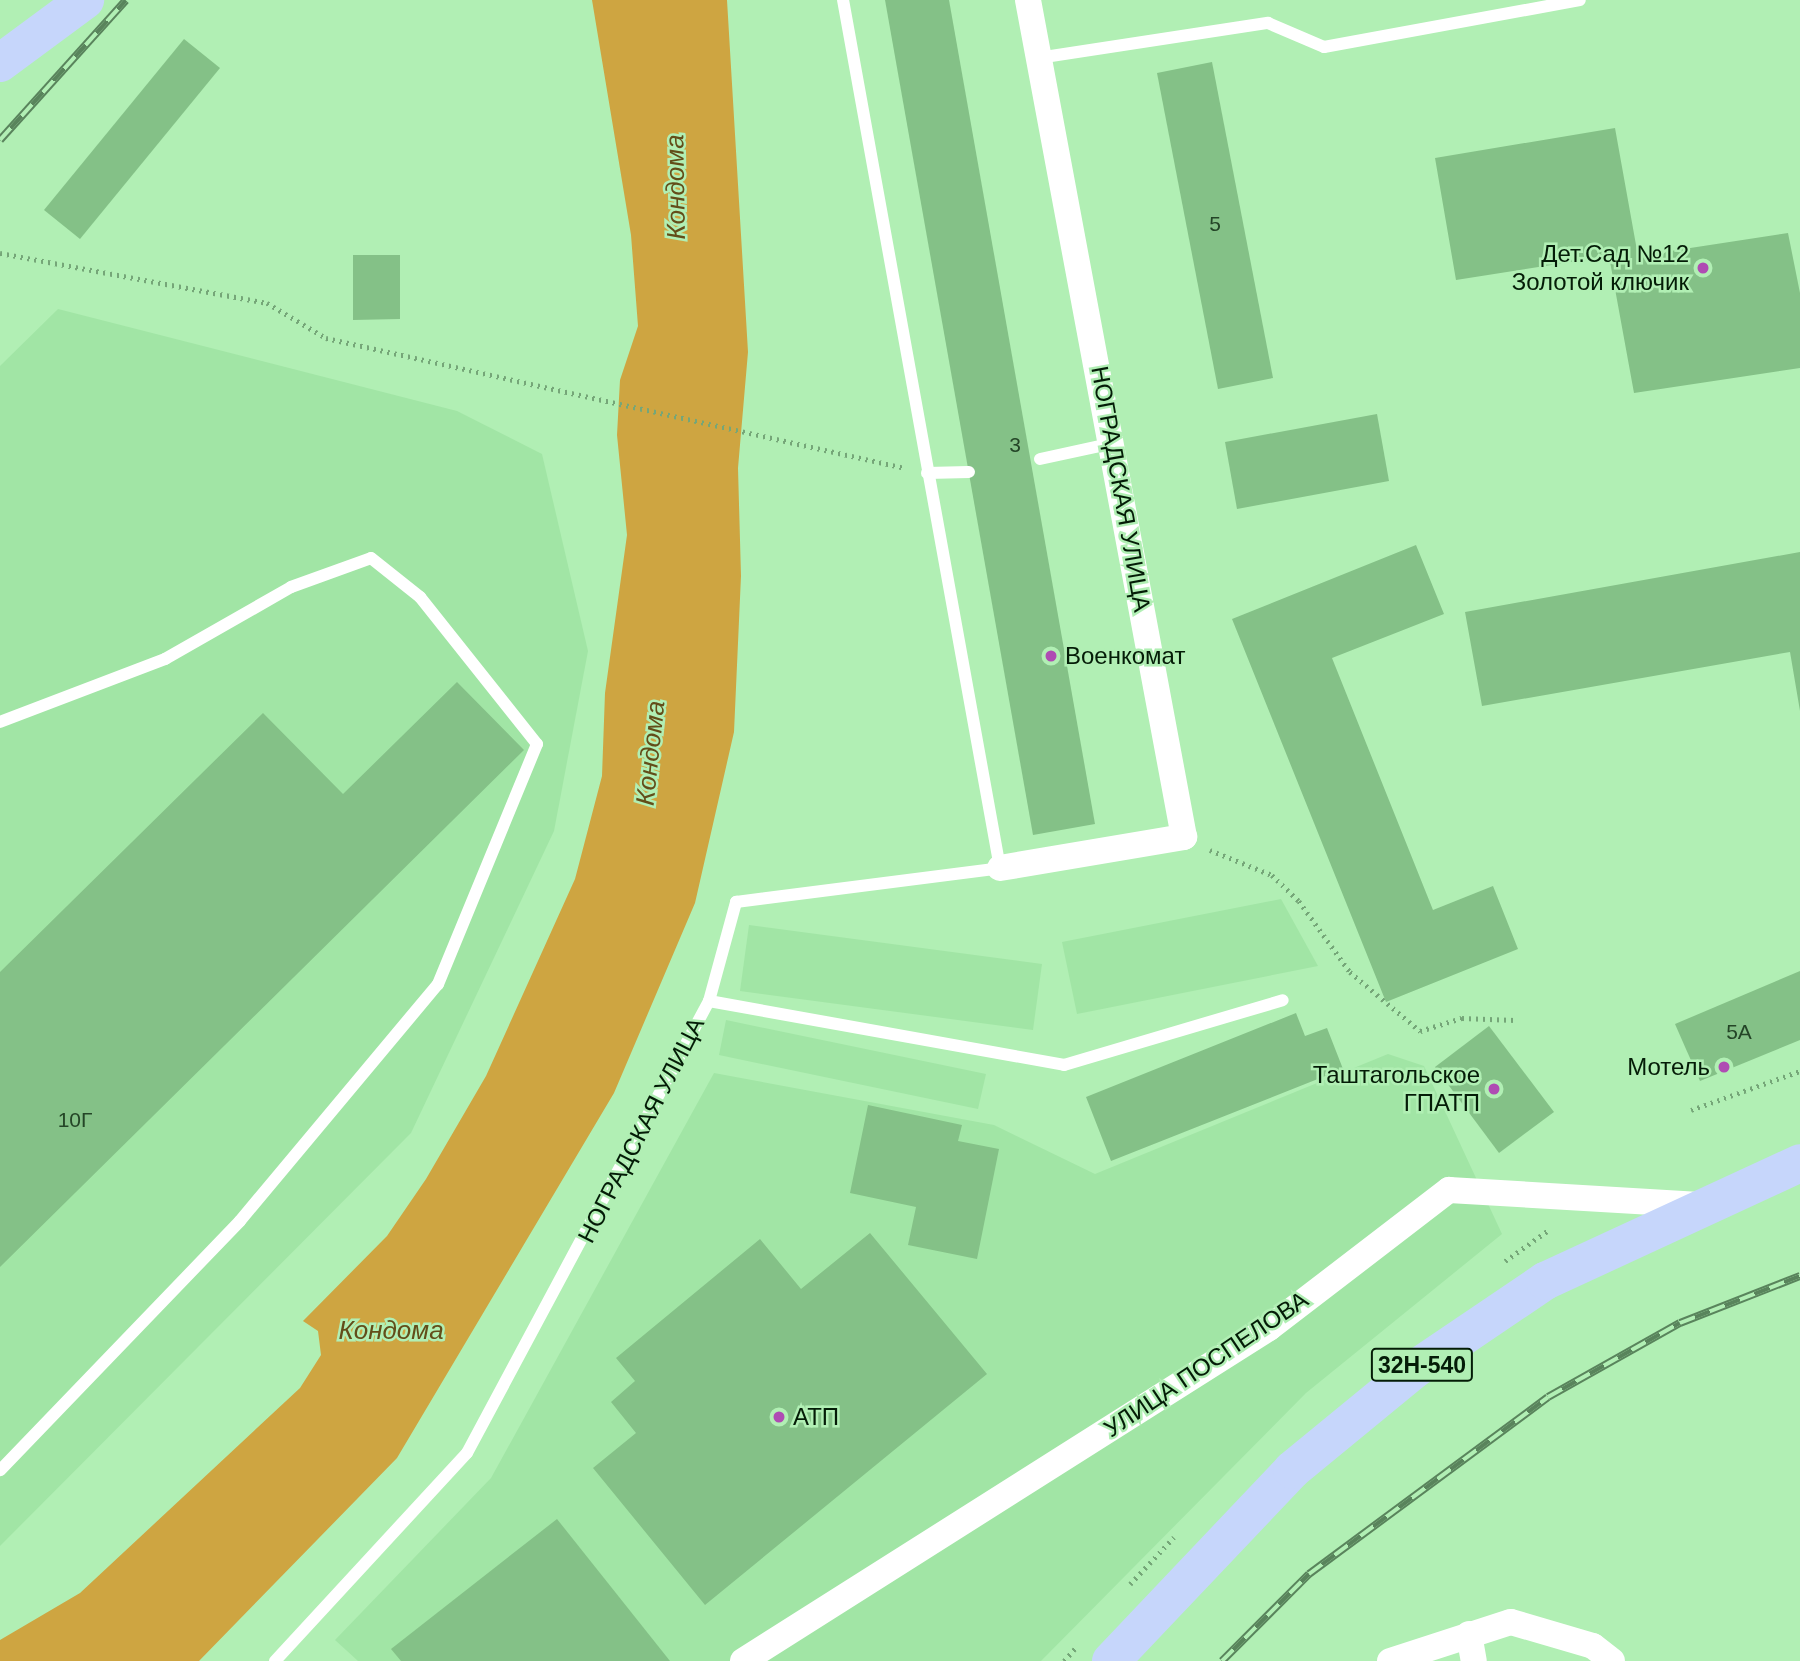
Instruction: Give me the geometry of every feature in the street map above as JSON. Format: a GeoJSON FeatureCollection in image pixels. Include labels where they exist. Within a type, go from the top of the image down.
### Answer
{"type":"FeatureCollection","features":[{"type":"Feature","properties":{"kind":"main road"},"geometry":{"type":"LineString","coordinates":[[0,63],[85,0]]}},
{"type":"Feature","properties":{"kind":"main road","name":"32Н-540"},"geometry":{"type":"LineString","coordinates":[[1111,1661],[1292,1470],[1415,1369],[1545,1281],[1700,1205],[1800,1163]]}},
{"type":"Feature","properties":{"kind":"street","name":"НОГРАДСКАЯ УЛИЦА"},"geometry":{"type":"LineString","coordinates":[[1028,0],[1114,443],[1184,838]]}},
{"type":"Feature","properties":{"kind":"street"},"geometry":{"type":"LineString","coordinates":[[1000,868],[1184,838]]}},
{"type":"Feature","properties":{"kind":"street","name":"УЛИЦА ПОСПЕЛОВА"},"geometry":{"type":"LineString","coordinates":[[743,1661],[1269,1328],[1448,1190],[1700,1205]]}},
{"type":"Feature","properties":{"kind":"street"},"geometry":{"type":"LineString","coordinates":[[1390,1661],[1511,1622],[1592,1646],[1612,1661]]}},
{"type":"Feature","properties":{"kind":"street"},"geometry":{"type":"LineString","coordinates":[[1469,1634],[1474,1661]]}},
{"type":"Feature","properties":{"kind":"lane"},"geometry":{"type":"LineString","coordinates":[[709,1001],[736,902],[1000,868],[843,0]]}},
{"type":"Feature","properties":{"kind":"lane"},"geometry":{"type":"LineString","coordinates":[[1038,58],[1268,23],[1324,47],[1580,0]]}},
{"type":"Feature","properties":{"kind":"lane"},"geometry":{"type":"LineString","coordinates":[[1040,459],[1114,443]]}},
{"type":"Feature","properties":{"kind":"lane"},"geometry":{"type":"LineString","coordinates":[[927,473],[969,472]]}},
{"type":"Feature","properties":{"kind":"lane"},"geometry":{"type":"LineString","coordinates":[[0,722],[164,659],[291,587],[371,558],[420,597],[537,744],[438,984],[240,1221],[0,1471]]}},
{"type":"Feature","properties":{"kind":"lane","name":"НОГРАДСКАЯ УЛИЦА"},"geometry":{"type":"LineString","coordinates":[[275,1661],[467,1454],[709,1001],[1064,1065],[1283,1000]]}},
{"type":"Feature","properties":{"kind":"path"},"geometry":{"type":"LineString","coordinates":[[0,253],[267,303],[326,338],[927,473]]}},
{"type":"Feature","properties":{"kind":"path"},"geometry":{"type":"LineString","coordinates":[[1184,838],[1272,875],[1299,901],[1350,972],[1420,1031],[1462,1018],[1515,1020]]}},
{"type":"Feature","properties":{"kind":"path"},"geometry":{"type":"LineString","coordinates":[[1691,1110],[1800,1071]]}},
{"type":"Feature","properties":{"kind":"shaded area"},"geometry":{"type":"Polygon","coordinates":[[[58,309],[457,411],[542,454],[588,651],[554,831],[411,1133],[0,1546],[0,366],[58,309]]]}},
{"type":"Feature","properties":{"kind":"shaded area"},"geometry":{"type":"Polygon","coordinates":[[[1281,899],[1318,966],[1077,1014],[1062,942],[1281,899]]]}},
{"type":"Feature","properties":{"kind":"shaded area"},"geometry":{"type":"Polygon","coordinates":[[[749,925],[1042,964],[1033,1030],[740,991],[749,925]]]}},
{"type":"Feature","properties":{"kind":"shaded area"},"geometry":{"type":"Polygon","coordinates":[[[726,1020],[986,1074],[978,1109],[719,1055],[726,1020]]]}},
{"type":"Feature","properties":{"kind":"shaded area","name":"Таштагольское ГПАТП"},"geometry":{"type":"Polygon","coordinates":[[[1388,1054],[1424,1066],[1502,1234],[1306,1393],[1041,1661],[358,1661],[335,1640],[491,1478],[714,1073],[994,1125],[1095,1174],[1388,1054]]]}},
{"type":"Feature","properties":{"kind":"water","name":"Кондома"},"geometry":{"type":"Polygon","coordinates":[[[592,0],[727,0],[748,352],[738,468],[741,576],[734,732],[695,903],[614,1093],[397,1458],[199,1661],[0,1661],[0,1640],[80,1593],[300,1388],[321,1355],[318,1331],[303,1321],[387,1236],[426,1179],[486,1076],[575,879],[602,776],[605,693],[627,535],[617,435],[620,380],[638,326],[631,235],[592,0]]]}},
{"type":"Feature","properties":{"kind":"building"},"geometry":{"type":"Polygon","coordinates":[[[885,0],[949,0],[1095,824],[1033,835],[885,0]]]}},
{"type":"Feature","properties":{"kind":"building"},"geometry":{"type":"Polygon","coordinates":[[[184,39],[220,68],[80,239],[44,210],[184,39]]]}},
{"type":"Feature","properties":{"kind":"building"},"geometry":{"type":"Polygon","coordinates":[[[1212,62],[1273,378],[1218,389],[1157,73],[1212,62]]]}},
{"type":"Feature","properties":{"kind":"building","name":"Дет.Сад №12 Золотой ключик"},"geometry":{"type":"Polygon","coordinates":[[[1615,128],[1638,256],[1788,233],[1800,293],[1800,368],[1634,393],[1609,256],[1456,280],[1435,158],[1615,128]]]}},
{"type":"Feature","properties":{"kind":"building"},"geometry":{"type":"Polygon","coordinates":[[[353,255],[400,255],[400,319],[353,320],[353,255]]]}},
{"type":"Feature","properties":{"kind":"building"},"geometry":{"type":"Polygon","coordinates":[[[1377,414],[1389,481],[1237,509],[1225,442],[1377,414]]]}},
{"type":"Feature","properties":{"kind":"building"},"geometry":{"type":"Polygon","coordinates":[[[1416,545],[1444,614],[1332,658],[1433,910],[1493,886],[1518,949],[1386,1002],[1232,619],[1416,545]]]}},
{"type":"Feature","properties":{"kind":"building"},"geometry":{"type":"Polygon","coordinates":[[[1800,552],[1800,711],[1790,652],[1482,706],[1465,612],[1800,552]]]}},
{"type":"Feature","properties":{"kind":"building"},"geometry":{"type":"Polygon","coordinates":[[[457,682],[524,750],[0,1267],[0,972],[263,713],[343,794],[457,682]]]}},
{"type":"Feature","properties":{"kind":"building"},"geometry":{"type":"Polygon","coordinates":[[[1800,971],[1800,1040],[1700,1081],[1675,1024],[1800,971]]]}},
{"type":"Feature","properties":{"kind":"building"},"geometry":{"type":"Polygon","coordinates":[[[1296,1013],[1305,1036],[1327,1028],[1343,1069],[1111,1161],[1086,1097],[1296,1013]]]}},
{"type":"Feature","properties":{"kind":"building","name":"Таштагольское ГПАТП"},"geometry":{"type":"Polygon","coordinates":[[[1489,1026],[1554,1112],[1499,1153],[1435,1067],[1489,1026]]]}},
{"type":"Feature","properties":{"kind":"building"},"geometry":{"type":"Polygon","coordinates":[[[868,1105],[962,1125],[958,1141],[999,1149],[977,1259],[908,1245],[916,1207],[850,1193],[868,1105]]]}},
{"type":"Feature","properties":{"kind":"building","name":"АТП"},"geometry":{"type":"Polygon","coordinates":[[[870,1233],[987,1374],[705,1605],[593,1468],[636,1433],[611,1402],[635,1381],[616,1358],[760,1239],[801,1289],[870,1233]]]}},
{"type":"Feature","properties":{"kind":"building"},"geometry":{"type":"Polygon","coordinates":[[[557,1519],[670,1661],[401,1661],[391,1649],[557,1519]]]}},
{"type":"Feature","properties":{"kind":"railway"},"geometry":{"type":"LineString","coordinates":[[0,140],[126,0]]}},
{"type":"Feature","properties":{"kind":"railway"},"geometry":{"type":"LineString","coordinates":[[1222,1661],[1309,1574],[1548,1397],[1680,1323],[1800,1276]]}},
{"type":"Feature","properties":{"kind":"place","name":"Дет.Сад №12 Золотой ключик"},"geometry":{"type":"Point","coordinates":[1703,268]}},
{"type":"Feature","properties":{"kind":"place","name":"Военкомат"},"geometry":{"type":"Point","coordinates":[1051,656]}},
{"type":"Feature","properties":{"kind":"place","name":"Мотель"},"geometry":{"type":"Point","coordinates":[1724,1067]}},
{"type":"Feature","properties":{"kind":"place","name":"Таштагольское ГПАТП"},"geometry":{"type":"Point","coordinates":[1494,1089]}},
{"type":"Feature","properties":{"kind":"place","name":"АТП"},"geometry":{"type":"Point","coordinates":[779,1417]}}]}
